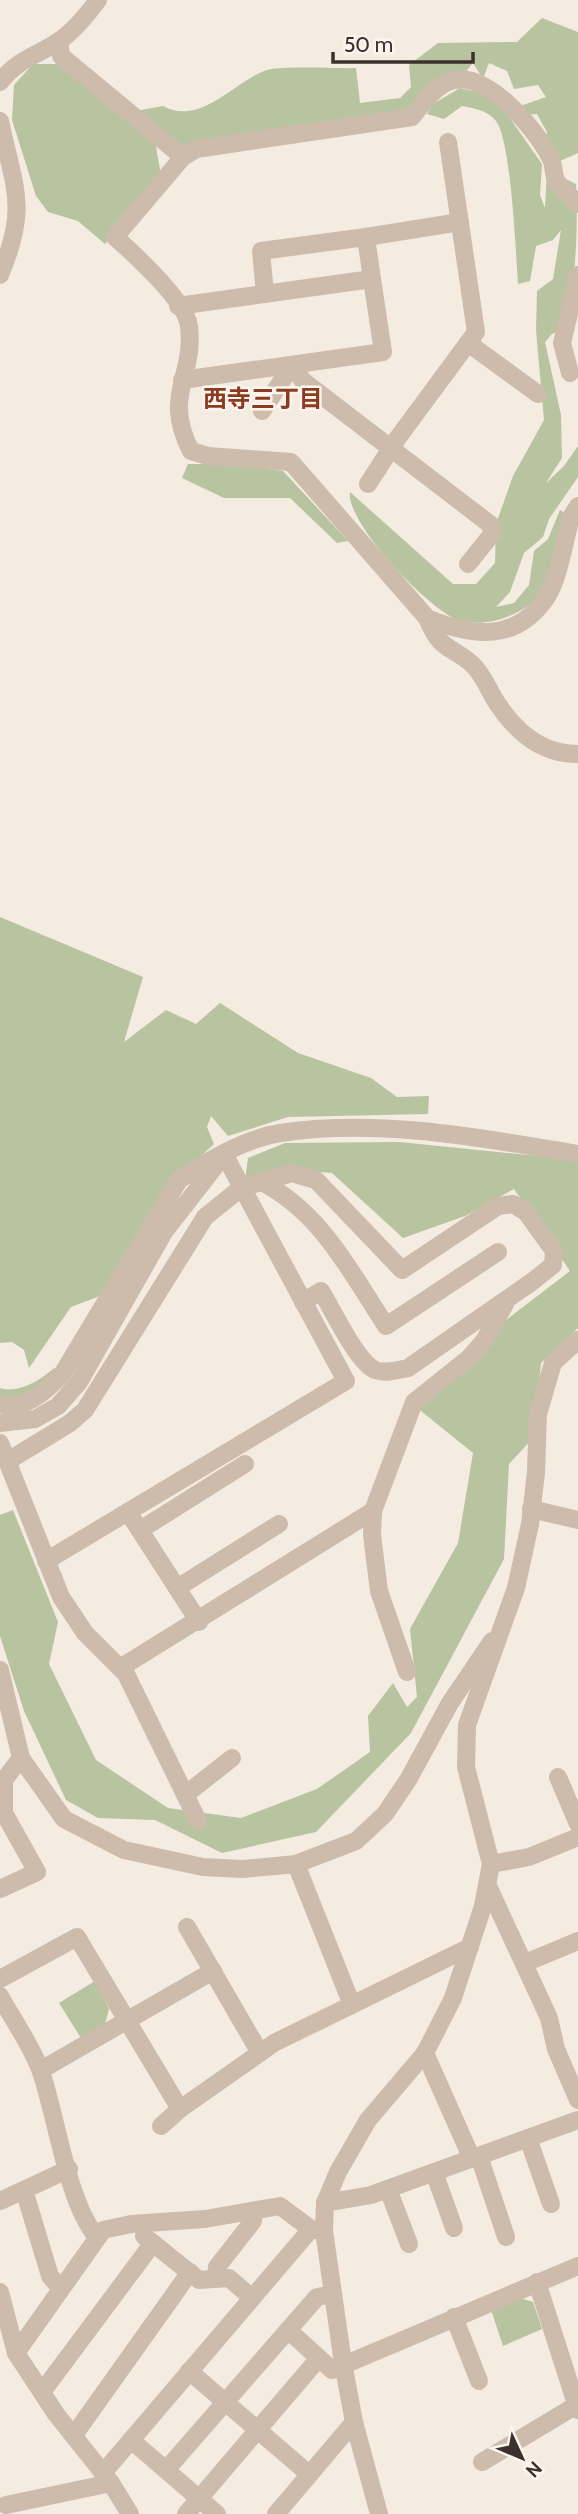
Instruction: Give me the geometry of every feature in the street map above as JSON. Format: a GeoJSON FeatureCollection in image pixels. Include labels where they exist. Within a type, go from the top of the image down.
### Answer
{"type":"FeatureCollection","features":[{"type":"Feature","properties":{"kind":"street"},"geometry":{"type":"LineString","coordinates":[[0,82],[13,65],[59,41],[98,0]]}},
{"type":"Feature","properties":{"kind":"street"},"geometry":{"type":"LineString","coordinates":[[59,41],[61,56],[183,158]]}},
{"type":"Feature","properties":{"kind":"street"},"geometry":{"type":"LineString","coordinates":[[578,204],[555,179],[552,161],[510,106],[491,90],[469,78],[447,82],[429,96],[412,117],[196,149],[183,158],[115,237],[156,274],[189,323],[188,359],[176,402],[183,434],[191,451],[208,456],[290,462],[427,618],[446,649],[472,664],[514,726],[529,741],[563,754],[578,754]]}},
{"type":"Feature","properties":{"kind":"street"},"geometry":{"type":"LineString","coordinates":[[0,121],[19,203],[16,228],[0,275]]}},
{"type":"Feature","properties":{"kind":"street"},"geometry":{"type":"LineString","coordinates":[[368,484],[477,332],[448,142]]}},
{"type":"Feature","properties":{"kind":"street"},"geometry":{"type":"LineString","coordinates":[[265,294],[261,251],[460,222]]}},
{"type":"Feature","properties":{"kind":"street"},"geometry":{"type":"LineString","coordinates":[[183,380],[383,352],[366,237]]}},
{"type":"Feature","properties":{"kind":"street"},"geometry":{"type":"LineString","coordinates":[[570,373],[562,343],[578,275]]}},
{"type":"Feature","properties":{"kind":"street"},"geometry":{"type":"LineString","coordinates":[[178,306],[372,279]]}},
{"type":"Feature","properties":{"kind":"street"},"geometry":{"type":"LineString","coordinates":[[468,343],[538,394]]}},
{"type":"Feature","properties":{"kind":"street"},"geometry":{"type":"LineString","coordinates":[[262,411],[292,365]]}},
{"type":"Feature","properties":{"kind":"street"},"geometry":{"type":"LineString","coordinates":[[292,365],[303,381],[491,525],[492,534],[468,564]]}},
{"type":"Feature","properties":{"kind":"street"},"geometry":{"type":"LineString","coordinates":[[427,618],[454,629],[494,633],[523,623],[548,594],[571,517],[578,506]]}},
{"type":"Feature","properties":{"kind":"street"},"geometry":{"type":"LineString","coordinates":[[0,1404],[7,1406],[29,1401],[45,1392],[63,1373],[179,1181],[204,1163],[242,1144],[280,1133],[349,1129],[415,1131],[578,1154]]}},
{"type":"Feature","properties":{"kind":"street"},"geometry":{"type":"LineString","coordinates":[[46,1561],[346,1381],[224,1154]]}},
{"type":"Feature","properties":{"kind":"street"},"geometry":{"type":"LineString","coordinates":[[0,1423],[35,1419],[58,1406],[79,1382],[164,1231],[224,1154]]}},
{"type":"Feature","properties":{"kind":"street"},"geometry":{"type":"LineString","coordinates":[[8,1461],[70,1423],[85,1410],[205,1217],[241,1188],[292,1173],[316,1180],[402,1270],[498,1206],[513,1204],[526,1212],[554,1251],[552,1265],[509,1298],[408,1368],[392,1372],[376,1370],[363,1359],[321,1291],[303,1302]]}},
{"type":"Feature","properties":{"kind":"street"},"geometry":{"type":"LineString","coordinates":[[260,1181],[286,1195],[309,1214],[330,1240],[386,1326],[498,1252]]}},
{"type":"Feature","properties":{"kind":"street"},"geometry":{"type":"LineString","coordinates":[[407,1672],[379,1591],[372,1535],[373,1511],[414,1402],[469,1358],[484,1341],[509,1298]]}},
{"type":"Feature","properties":{"kind":"street"},"geometry":{"type":"LineString","coordinates":[[379,2514],[354,2421],[333,2294],[318,2230],[325,2203],[338,2172],[368,2120],[425,2053],[453,1998],[470,1947],[491,1864],[466,1767],[467,1725],[516,1588],[531,1509],[538,1414],[553,1363],[578,1340]]}},
{"type":"Feature","properties":{"kind":"street"},"geometry":{"type":"LineString","coordinates":[[0,1443],[61,1597],[85,1633],[126,1674],[198,1821]]}},
{"type":"Feature","properties":{"kind":"street"},"geometry":{"type":"LineString","coordinates":[[140,1530],[246,1464]]}},
{"type":"Feature","properties":{"kind":"street"},"geometry":{"type":"LineString","coordinates":[[531,1509],[578,1520]]}},
{"type":"Feature","properties":{"kind":"street"},"geometry":{"type":"LineString","coordinates":[[120,1668],[199,1622],[373,1511]]}},
{"type":"Feature","properties":{"kind":"street"},"geometry":{"type":"LineString","coordinates":[[128,1512],[199,1622]]}},
{"type":"Feature","properties":{"kind":"street"},"geometry":{"type":"LineString","coordinates":[[177,1588],[279,1524]]}},
{"type":"Feature","properties":{"kind":"street"},"geometry":{"type":"LineString","coordinates":[[0,1670],[21,1758],[64,1819],[124,1850],[203,1867],[243,1870],[296,1864],[356,1841],[385,1814],[408,1780],[450,1703],[504,1624]]}},
{"type":"Feature","properties":{"kind":"street"},"geometry":{"type":"LineString","coordinates":[[0,1889],[37,1871],[4,1813],[4,1780],[21,1758]]}},
{"type":"Feature","properties":{"kind":"street"},"geometry":{"type":"LineString","coordinates":[[186,1795],[232,1758]]}},
{"type":"Feature","properties":{"kind":"street"},"geometry":{"type":"LineString","coordinates":[[558,1777],[578,1824]]}},
{"type":"Feature","properties":{"kind":"street"},"geometry":{"type":"LineString","coordinates":[[491,1864],[529,1857],[578,1837]]}},
{"type":"Feature","properties":{"kind":"street"},"geometry":{"type":"LineString","coordinates":[[296,1864],[352,2005]]}},
{"type":"Feature","properties":{"kind":"street"},"geometry":{"type":"LineString","coordinates":[[487,1884],[549,2018],[555,2049],[578,2100]]}},
{"type":"Feature","properties":{"kind":"street"},"geometry":{"type":"LineString","coordinates":[[187,1927],[260,2053]]}},
{"type":"Feature","properties":{"kind":"street"},"geometry":{"type":"LineString","coordinates":[[0,1979],[63,1942],[77,1937],[180,2109]]}},
{"type":"Feature","properties":{"kind":"street"},"geometry":{"type":"LineString","coordinates":[[525,1963],[578,1941]]}},
{"type":"Feature","properties":{"kind":"street"},"geometry":{"type":"LineString","coordinates":[[161,2126],[180,2109],[260,2053],[470,1947]]}},
{"type":"Feature","properties":{"kind":"street"},"geometry":{"type":"LineString","coordinates":[[41,2070],[213,1971]]}},
{"type":"Feature","properties":{"kind":"street"},"geometry":{"type":"LineString","coordinates":[[0,1996],[41,2070],[69,2169],[88,2226],[96,2236]]}},
{"type":"Feature","properties":{"kind":"street"},"geometry":{"type":"LineString","coordinates":[[425,2053],[475,2157],[506,2237]]}},
{"type":"Feature","properties":{"kind":"street"},"geometry":{"type":"LineString","coordinates":[[325,2203],[370,2196],[528,2138],[577,2123]]}},
{"type":"Feature","properties":{"kind":"street"},"geometry":{"type":"LineString","coordinates":[[528,2138],[551,2204]]}},
{"type":"Feature","properties":{"kind":"street"},"geometry":{"type":"LineString","coordinates":[[0,2201],[69,2169]]}},
{"type":"Feature","properties":{"kind":"street"},"geometry":{"type":"LineString","coordinates":[[434,2172],[454,2228]]}},
{"type":"Feature","properties":{"kind":"street"},"geometry":{"type":"LineString","coordinates":[[388,2189],[409,2244]]}},
{"type":"Feature","properties":{"kind":"street"},"geometry":{"type":"LineString","coordinates":[[24,2190],[50,2276],[61,2289]]}},
{"type":"Feature","properties":{"kind":"street"},"geometry":{"type":"LineString","coordinates":[[8,2353],[61,2289],[96,2236],[103,2230],[131,2224],[205,2220],[280,2206],[318,2230]]}},
{"type":"Feature","properties":{"kind":"street"},"geometry":{"type":"LineString","coordinates":[[216,2279],[217,2267],[253,2221],[254,2212]]}},
{"type":"Feature","properties":{"kind":"street"},"geometry":{"type":"LineString","coordinates":[[131,2224],[199,2280],[229,2278],[252,2298]]}},
{"type":"Feature","properties":{"kind":"street"},"geometry":{"type":"LineString","coordinates":[[6,2505],[107,2478],[131,2440],[189,2371],[252,2298],[318,2230]]}},
{"type":"Feature","properties":{"kind":"street"},"geometry":{"type":"LineString","coordinates":[[42,2392],[153,2243]]}},
{"type":"Feature","properties":{"kind":"street"},"geometry":{"type":"LineString","coordinates":[[288,2330],[332,2370],[343,2363],[578,2266]]}},
{"type":"Feature","properties":{"kind":"street"},"geometry":{"type":"LineString","coordinates":[[74,2435],[190,2272]]}},
{"type":"Feature","properties":{"kind":"street"},"geometry":{"type":"LineString","coordinates":[[482,2462],[577,2408],[558,2341],[537,2282]]}},
{"type":"Feature","properties":{"kind":"street"},"geometry":{"type":"LineString","coordinates":[[0,2292],[8,2353],[42,2392],[107,2478],[130,2514]]}},
{"type":"Feature","properties":{"kind":"street"},"geometry":{"type":"LineString","coordinates":[[166,2470],[317,2297],[333,2294]]}},
{"type":"Feature","properties":{"kind":"street"},"geometry":{"type":"LineString","coordinates":[[454,2317],[479,2381]]}},
{"type":"Feature","properties":{"kind":"street"},"geometry":{"type":"LineString","coordinates":[[186,2514],[319,2358]]}},
{"type":"Feature","properties":{"kind":"street"},"geometry":{"type":"LineString","coordinates":[[189,2371],[309,2474]]}},
{"type":"Feature","properties":{"kind":"street"},"geometry":{"type":"LineString","coordinates":[[276,2514],[354,2421]]}},
{"type":"Feature","properties":{"kind":"street"},"geometry":{"type":"LineString","coordinates":[[131,2440],[216,2514]]}},
{"type":"Feature","properties":{"kind":"green space"},"geometry":{"type":"Polygon","coordinates":[[[542,18],[578,32],[578,153],[560,161],[546,148],[547,132],[537,114],[524,115],[520,106],[546,97],[538,85],[514,89],[507,71],[489,63],[483,79],[473,63],[464,74],[403,116],[178,147],[148,124],[141,110],[163,106],[177,111],[190,111],[215,101],[264,71],[282,68],[356,68],[360,103],[400,98],[411,87],[409,65],[438,43],[517,42],[542,18]]]}},
{"type":"Feature","properties":{"kind":"green space"},"geometry":{"type":"Polygon","coordinates":[[[33,64],[58,64],[155,141],[161,175],[105,244],[78,221],[48,212],[36,196],[12,120],[14,85],[33,64]]]}},
{"type":"Feature","properties":{"kind":"green space"},"geometry":{"type":"Polygon","coordinates":[[[460,88],[489,95],[500,104],[542,164],[540,195],[545,208],[547,170],[576,184],[577,221],[572,291],[565,328],[552,334],[545,342],[561,415],[562,458],[546,483],[564,466],[578,446],[578,477],[549,519],[543,537],[524,553],[510,592],[496,607],[514,603],[529,585],[534,551],[548,539],[560,510],[568,515],[549,578],[539,596],[509,616],[472,623],[448,615],[393,565],[361,524],[352,506],[350,492],[453,584],[476,584],[495,563],[496,524],[513,476],[544,420],[536,330],[537,291],[553,279],[561,230],[553,240],[536,246],[530,281],[518,284],[509,173],[501,132],[496,121],[485,112],[462,106],[444,119],[427,114],[433,104],[460,88]]]}},
{"type":"Feature","properties":{"kind":"green space"},"geometry":{"type":"Polygon","coordinates":[[[188,464],[228,464],[283,471],[348,541],[337,543],[290,498],[224,498],[182,478],[188,464]]]}},
{"type":"Feature","properties":{"kind":"green space"},"geometry":{"type":"Polygon","coordinates":[[[0,917],[143,977],[124,1042],[166,1010],[196,1024],[220,1003],[298,1053],[371,1078],[397,1097],[429,1096],[428,1114],[288,1117],[228,1136],[211,1116],[207,1127],[214,1144],[176,1179],[100,1296],[71,1307],[29,1368],[24,1350],[12,1342],[0,1343],[0,917]]]}},
{"type":"Feature","properties":{"kind":"green space"},"geometry":{"type":"Polygon","coordinates":[[[399,1142],[578,1160],[578,1328],[541,1363],[534,1437],[509,1464],[504,1559],[411,1733],[316,1832],[222,1853],[155,1820],[98,1818],[66,1800],[24,1711],[0,1636],[0,1515],[13,1510],[58,1622],[49,1664],[96,1760],[168,1808],[241,1818],[317,1789],[370,1752],[368,1716],[393,1683],[407,1707],[417,1697],[410,1629],[458,1543],[473,1453],[416,1407],[506,1320],[570,1271],[514,1189],[465,1216],[403,1238],[332,1173],[281,1169],[245,1181],[248,1158],[285,1143],[399,1142]]]}},
{"type":"Feature","properties":{"kind":"green space"},"geometry":{"type":"Polygon","coordinates":[[[54,1368],[54,1372],[37,1391],[0,1406],[0,1388],[22,1387],[43,1377],[54,1368]]]}},
{"type":"Feature","properties":{"kind":"green space"},"geometry":{"type":"Polygon","coordinates":[[[95,1981],[109,2009],[105,2024],[81,2038],[59,2003],[95,1981]]]}},
{"type":"Feature","properties":{"kind":"green space"},"geometry":{"type":"Polygon","coordinates":[[[516,2297],[533,2302],[542,2329],[503,2346],[490,2307],[516,2297]]]}},
{"type":"Feature","properties":{"kind":"district","name":"西寺三丁目"},"geometry":{"type":"Point","coordinates":[263,398]}}]}
